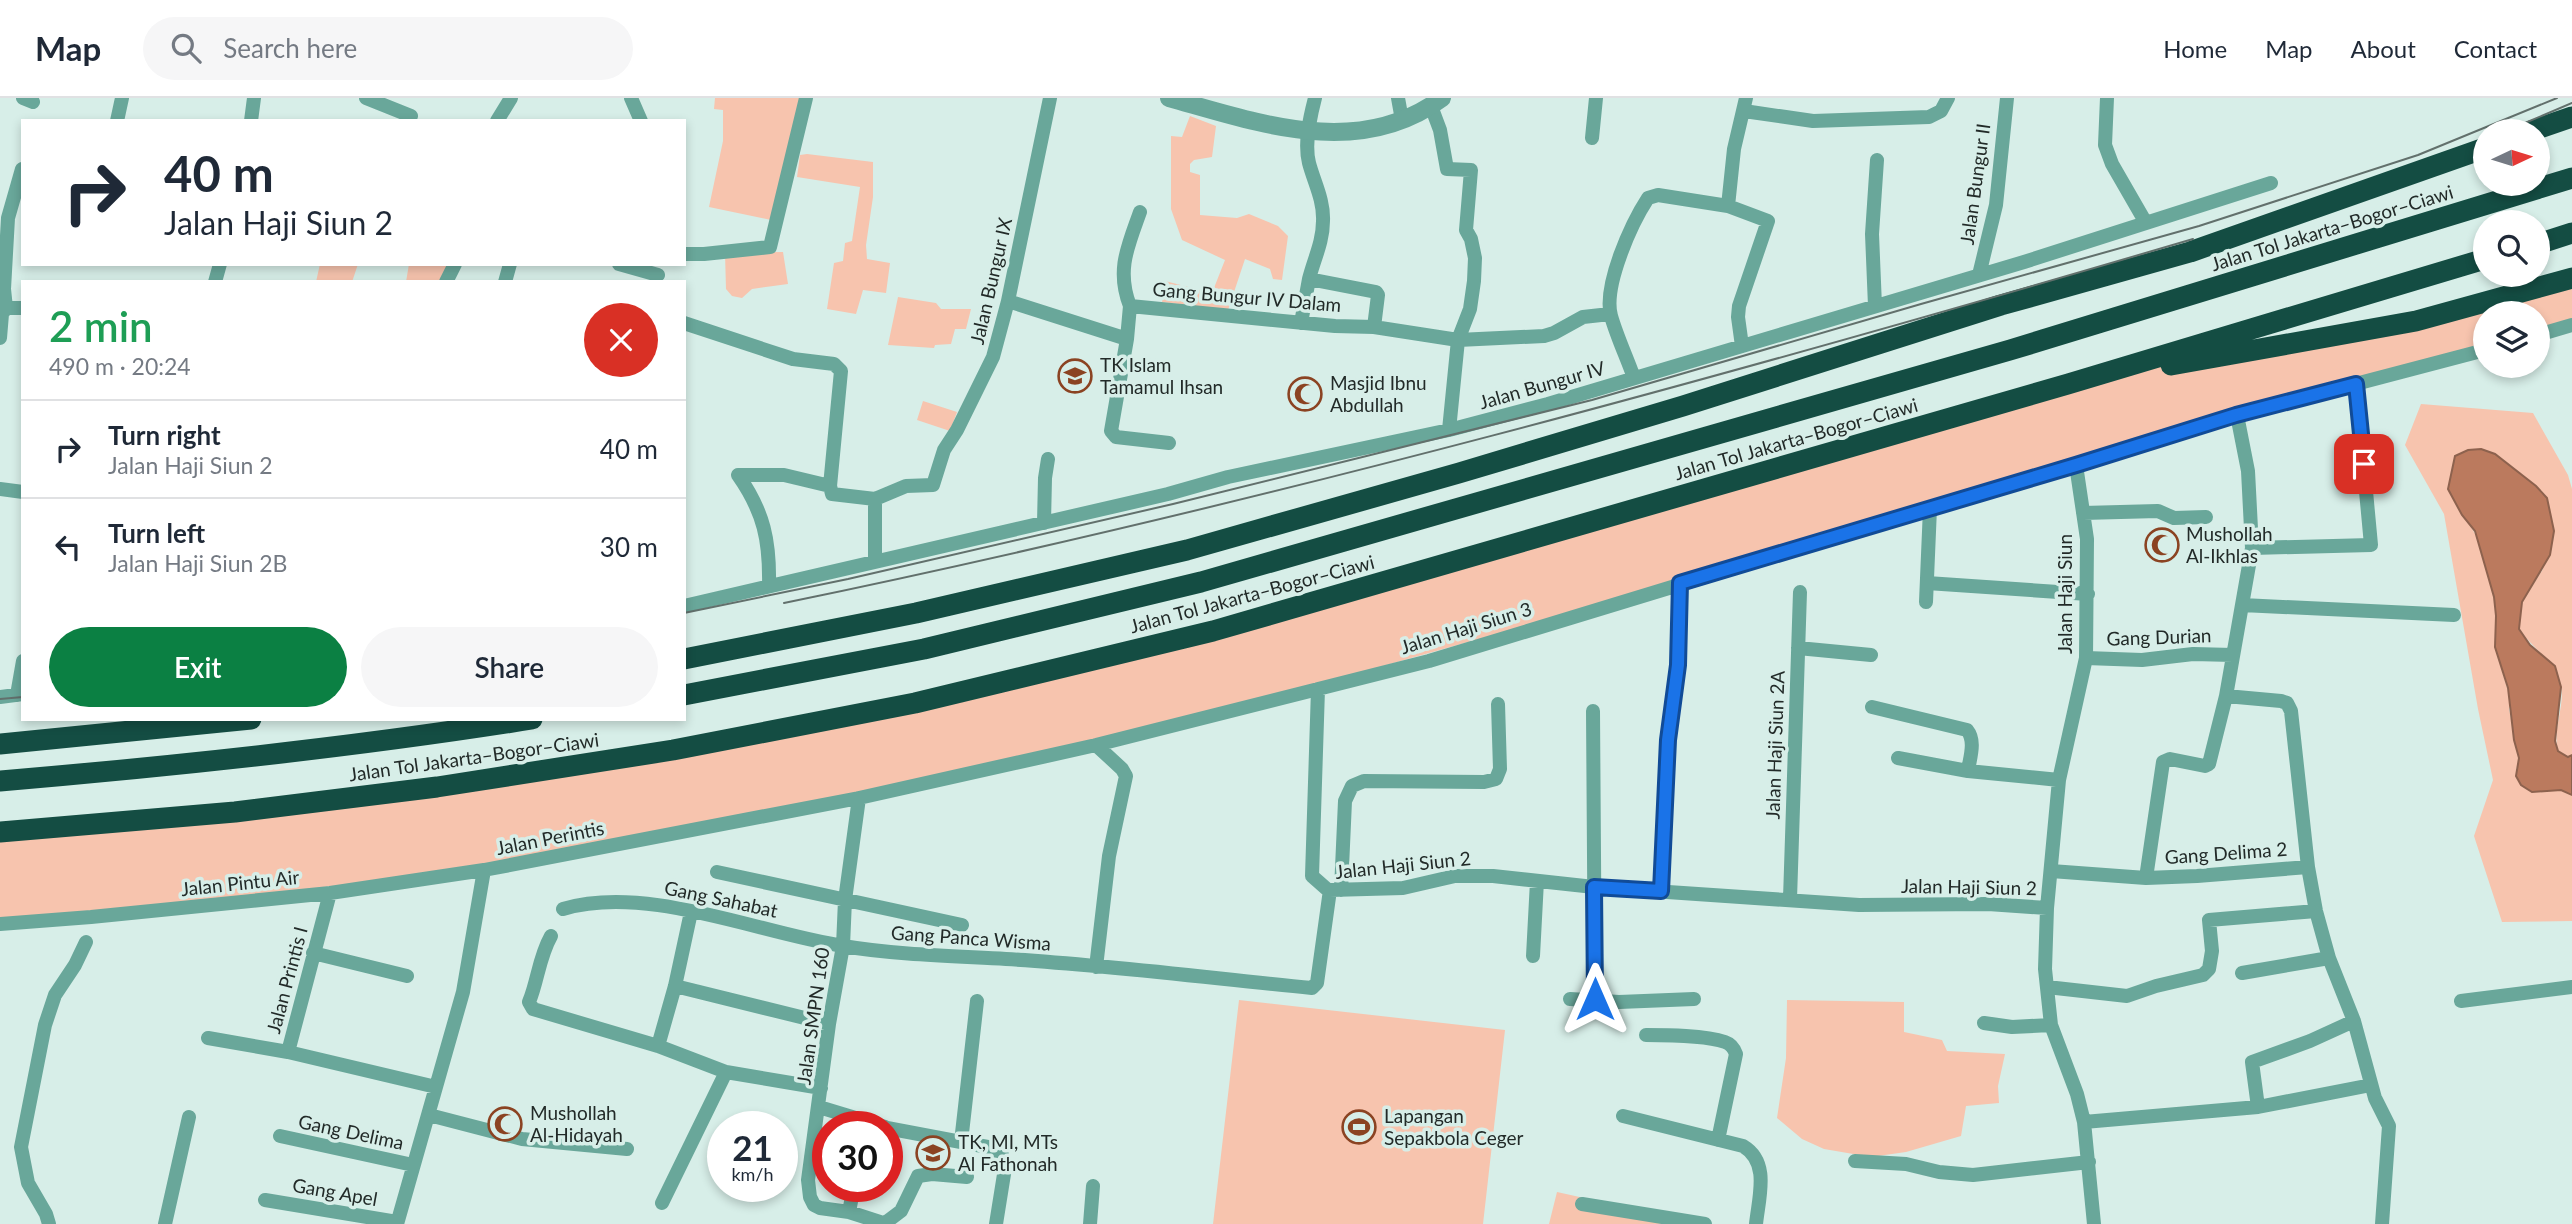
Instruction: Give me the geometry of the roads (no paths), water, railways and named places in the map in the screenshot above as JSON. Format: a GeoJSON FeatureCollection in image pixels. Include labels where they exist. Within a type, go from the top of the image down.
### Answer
{"type":"FeatureCollection","features":[{"type":"Feature","properties":{"kind":"highway"},"geometry":{"type":"LineString","coordinates":[[2550,125],[2572,117]]}},
{"type":"Feature","properties":{"kind":"highway"},"geometry":{"type":"LineString","coordinates":[[686,659],[916,613],[1187,550],[1459,473],[1683,406],[2001,305],[2190,252],[2473,152]]}},
{"type":"Feature","properties":{"kind":"highway","name":"Jalan Tol Jakarta–Bogor–Ciawi"},"geometry":{"type":"LineString","coordinates":[[686,695],[924,649],[1201,582],[2010,350],[2572,178]]}},
{"type":"Feature","properties":{"kind":"highway"},"geometry":{"type":"LineString","coordinates":[[2550,240],[2572,233]]}},
{"type":"Feature","properties":{"kind":"highway","name":"Jalan Tol Jakarta–Bogor–Ciawi"},"geometry":{"type":"LineString","coordinates":[[0,832],[235,812],[437,787],[673,751],[915,703],[1213,631],[2068,384],[2473,263]]}},
{"type":"Feature","properties":{"kind":"highway"},"geometry":{"type":"LineString","coordinates":[[2068,384],[2416,320],[2572,278]]}},
{"type":"Feature","properties":{"kind":"highway"},"geometry":{"type":"LineString","coordinates":[[0,744],[231,721]]}},
{"type":"Feature","properties":{"kind":"highway","name":"Jalan Tol Jakarta–Bogor–Ciawi"},"geometry":{"type":"LineString","coordinates":[[0,781],[171,766],[416,737],[520,721]]}},
{"type":"Feature","properties":{"kind":"street"},"geometry":{"type":"LineString","coordinates":[[117,119],[122,98]]}},
{"type":"Feature","properties":{"kind":"street"},"geometry":{"type":"LineString","coordinates":[[251,119],[254,98]]}},
{"type":"Feature","properties":{"kind":"street"},"geometry":{"type":"LineString","coordinates":[[366,98],[411,116]]}},
{"type":"Feature","properties":{"kind":"street"},"geometry":{"type":"LineString","coordinates":[[498,119],[512,98]]}},
{"type":"Feature","properties":{"kind":"street"},"geometry":{"type":"LineString","coordinates":[[631,98],[639,119]]}},
{"type":"Feature","properties":{"kind":"street"},"geometry":{"type":"LineString","coordinates":[[686,254],[770,247],[806,98]]}},
{"type":"Feature","properties":{"kind":"street","name":"Jalan Bungur IX"},"geometry":{"type":"LineString","coordinates":[[875,499],[906,486],[933,485],[944,450],[957,430],[993,357],[1008,301],[1050,98]]}},
{"type":"Feature","properties":{"kind":"street"},"geometry":{"type":"LineString","coordinates":[[1170,98],[1239,117],[1309,131],[1356,132],[1380,129],[1437,102],[1447,169],[1471,170],[1466,230],[1473,247],[1474,281],[1470,309],[1458,340],[1449,430]]}},
{"type":"Feature","properties":{"kind":"street"},"geometry":{"type":"LineString","coordinates":[[1301,323],[1312,263],[1319,250],[1323,220],[1321,197],[1308,160],[1309,131],[1315,98]]}},
{"type":"Feature","properties":{"kind":"street"},"geometry":{"type":"LineString","coordinates":[[1398,98],[1402,120]]}},
{"type":"Feature","properties":{"kind":"street"},"geometry":{"type":"LineString","coordinates":[[1592,138],[1596,98]]}},
{"type":"Feature","properties":{"kind":"street"},"geometry":{"type":"LineString","coordinates":[[1742,346],[1739,306],[1768,221],[1728,206],[1734,149],[1745,105],[1813,121],[1929,117],[1941,111],[1948,98]]}},
{"type":"Feature","properties":{"kind":"street","name":"Jalan Bungur II"},"geometry":{"type":"LineString","coordinates":[[1979,275],[1996,205],[2007,98]]}},
{"type":"Feature","properties":{"kind":"street"},"geometry":{"type":"LineString","coordinates":[[2107,98],[2105,145],[2112,164],[2146,223]]}},
{"type":"Feature","properties":{"kind":"street"},"geometry":{"type":"LineString","coordinates":[[1875,306],[1872,234],[1877,160]]}},
{"type":"Feature","properties":{"kind":"street"},"geometry":{"type":"LineString","coordinates":[[0,338],[2,314],[6,308],[4,289],[8,218],[21,172]]}},
{"type":"Feature","properties":{"kind":"street"},"geometry":{"type":"LineString","coordinates":[[1634,378],[1979,275],[2271,183]]}},
{"type":"Feature","properties":{"kind":"street","name":"Jalan Bungur IV"},"geometry":{"type":"LineString","coordinates":[[686,606],[1168,494],[1228,477],[1449,430],[1634,378],[1610,314],[1611,285],[1617,262],[1648,198],[1658,195],[1728,206]]}},
{"type":"Feature","properties":{"kind":"street"},"geometry":{"type":"LineString","coordinates":[[1130,306],[1123,289],[1124,261],[1140,212]]}},
{"type":"Feature","properties":{"kind":"street"},"geometry":{"type":"LineString","coordinates":[[627,266],[658,274]]}},
{"type":"Feature","properties":{"kind":"street"},"geometry":{"type":"LineString","coordinates":[[1309,279],[1376,292],[1378,295],[1374,327]]}},
{"type":"Feature","properties":{"kind":"street"},"geometry":{"type":"LineString","coordinates":[[1008,301],[1127,339]]}},
{"type":"Feature","properties":{"kind":"street","name":"Gang Bungur IV Dalam"},"geometry":{"type":"LineString","coordinates":[[1169,443],[1113,435],[1130,306],[1301,323],[1374,327],[1458,340],[1544,336],[1583,317],[1610,314]]}},
{"type":"Feature","properties":{"kind":"street"},"geometry":{"type":"LineString","coordinates":[[6,308],[21,308]]}},
{"type":"Feature","properties":{"kind":"street"},"geometry":{"type":"LineString","coordinates":[[686,324],[793,359],[839,367],[840,383],[830,486],[832,494],[875,499],[875,561]]}},
{"type":"Feature","properties":{"kind":"street"},"geometry":{"type":"LineString","coordinates":[[2550,331],[2572,325]]}},
{"type":"Feature","properties":{"kind":"street"},"geometry":{"type":"LineString","coordinates":[[2076,465],[2236,415],[2473,352]]}},
{"type":"Feature","properties":{"kind":"street"},"geometry":{"type":"LineString","coordinates":[[2252,548],[2371,545],[2356,384]]}},
{"type":"Feature","properties":{"kind":"street"},"geometry":{"type":"LineString","coordinates":[[2051,871],[2146,878],[2163,762],[2169,759],[2205,766],[2209,764],[2226,696],[2252,548],[2248,471],[2236,415]]}},
{"type":"Feature","properties":{"kind":"street"},"geometry":{"type":"LineString","coordinates":[[1044,523],[1048,459]]}},
{"type":"Feature","properties":{"kind":"street","name":"Jalan Haji Siun 3"},"geometry":{"type":"LineString","coordinates":[[859,798],[1096,745],[1429,661],[2076,465]]}},
{"type":"Feature","properties":{"kind":"street","name":"Jalan Haji Siun"},"geometry":{"type":"LineString","coordinates":[[2076,465],[2087,539],[2086,658],[2059,780],[2047,908],[2045,969],[2052,1025],[2077,1094],[2084,1122],[2094,1224]]}},
{"type":"Feature","properties":{"kind":"street"},"geometry":{"type":"LineString","coordinates":[[769,586],[770,553],[760,514],[738,475],[784,475],[830,486]]}},
{"type":"Feature","properties":{"kind":"street"},"geometry":{"type":"LineString","coordinates":[[0,489],[21,492]]}},
{"type":"Feature","properties":{"kind":"street"},"geometry":{"type":"LineString","coordinates":[[1926,602],[1930,508]]}},
{"type":"Feature","properties":{"kind":"street"},"geometry":{"type":"LineString","coordinates":[[2083,513],[2158,510],[2174,518],[2206,517]]}},
{"type":"Feature","properties":{"kind":"street"},"geometry":{"type":"LineString","coordinates":[[1661,891],[1668,740],[1678,665],[1680,583]]}},
{"type":"Feature","properties":{"kind":"street"},"geometry":{"type":"LineString","coordinates":[[1927,583],[2088,594]]}},
{"type":"Feature","properties":{"kind":"street","name":"Jalan Haji Siun 2A"},"geometry":{"type":"LineString","coordinates":[[1790,899],[1800,592]]}},
{"type":"Feature","properties":{"kind":"street"},"geometry":{"type":"LineString","coordinates":[[2242,606],[2454,615]]}},
{"type":"Feature","properties":{"kind":"street"},"geometry":{"type":"LineString","coordinates":[[1798,648],[1871,655]]}},
{"type":"Feature","properties":{"kind":"street","name":"Gang Durian"},"geometry":{"type":"LineString","coordinates":[[2086,658],[2142,660],[2193,654],[2233,655]]}},
{"type":"Feature","properties":{"kind":"street"},"geometry":{"type":"LineString","coordinates":[[1318,689],[1312,876],[1335,890],[1345,801],[1352,786],[1364,780],[1484,782],[1496,779],[1500,769],[1498,704]]}},
{"type":"Feature","properties":{"kind":"street"},"geometry":{"type":"LineString","coordinates":[[0,697],[20,695]]}},
{"type":"Feature","properties":{"kind":"street"},"geometry":{"type":"LineString","coordinates":[[2226,696],[2281,701],[2287,704],[2291,711],[2308,867],[2316,911],[2329,958],[2354,1021],[2371,1085],[2389,1126],[2382,1224]]}},
{"type":"Feature","properties":{"kind":"street"},"geometry":{"type":"LineString","coordinates":[[1872,707],[1967,730],[1972,744],[1968,771]]}},
{"type":"Feature","properties":{"kind":"street"},"geometry":{"type":"LineString","coordinates":[[1593,711],[1595,999]]}},
{"type":"Feature","properties":{"kind":"street"},"geometry":{"type":"LineString","coordinates":[[1096,745],[1126,776],[1109,856],[1096,967]]}},
{"type":"Feature","properties":{"kind":"street"},"geometry":{"type":"LineString","coordinates":[[1898,758],[1968,771],[2059,780]]}},
{"type":"Feature","properties":{"kind":"street","name":"Jalan Perintis"},"geometry":{"type":"LineString","coordinates":[[397,1223],[463,992],[484,870],[859,798]]}},
{"type":"Feature","properties":{"kind":"street","name":"Jalan SMPN 160"},"geometry":{"type":"LineString","coordinates":[[859,798],[845,900],[843,946],[829,1024],[808,1180],[814,1205],[886,1223]]}},
{"type":"Feature","properties":{"kind":"street","name":"Gang Delima 2"},"geometry":{"type":"LineString","coordinates":[[2146,878],[2308,867]]}},
{"type":"Feature","properties":{"kind":"street","name":"Jalan Pintu Air"},"geometry":{"type":"LineString","coordinates":[[0,924],[330,893],[484,870]]}},
{"type":"Feature","properties":{"kind":"street"},"geometry":{"type":"LineString","coordinates":[[717,872],[962,925]]}},
{"type":"Feature","properties":{"kind":"street","name":"Jalan Haji Siun 2"},"geometry":{"type":"LineString","coordinates":[[1096,967],[1312,988],[1317,983],[1335,890],[1403,888],[1455,876],[1493,876],[1594,887],[1859,905],[1988,904],[2047,908]]}},
{"type":"Feature","properties":{"kind":"street"},"geometry":{"type":"LineString","coordinates":[[1533,956],[1537,881]]}},
{"type":"Feature","properties":{"kind":"street","name":"Jalan Printis I"},"geometry":{"type":"LineString","coordinates":[[330,893],[288,1052],[436,1087]]}},
{"type":"Feature","properties":{"kind":"street","name":"Gang Sahabat"},"geometry":{"type":"LineString","coordinates":[[563,909],[620,903],[664,905],[843,946]]}},
{"type":"Feature","properties":{"kind":"street"},"geometry":{"type":"LineString","coordinates":[[2047,987],[2127,996],[2203,975],[2210,969],[2212,951],[2209,920],[2316,911]]}},
{"type":"Feature","properties":{"kind":"street"},"geometry":{"type":"LineString","coordinates":[[657,1046],[675,986],[691,912]]}},
{"type":"Feature","properties":{"kind":"street"},"geometry":{"type":"LineString","coordinates":[[551,936],[541,954],[529,1002],[533,1009],[657,1046],[726,1072],[821,1088]]}},
{"type":"Feature","properties":{"kind":"street"},"geometry":{"type":"LineString","coordinates":[[49,1224],[28,1183],[21,1147],[27,1106],[48,1015],[55,995],[75,965],[86,942]]}},
{"type":"Feature","properties":{"kind":"street","name":"Gang Panca Wisma"},"geometry":{"type":"LineString","coordinates":[[843,946],[1096,967]]}},
{"type":"Feature","properties":{"kind":"street"},"geometry":{"type":"LineString","coordinates":[[313,953],[407,976]]}},
{"type":"Feature","properties":{"kind":"street"},"geometry":{"type":"LineString","coordinates":[[2242,973],[2329,958]]}},
{"type":"Feature","properties":{"kind":"street"},"geometry":{"type":"LineString","coordinates":[[675,986],[829,1024]]}},
{"type":"Feature","properties":{"kind":"street"},"geometry":{"type":"LineString","coordinates":[[2461,1000],[2572,987]]}},
{"type":"Feature","properties":{"kind":"street"},"geometry":{"type":"LineString","coordinates":[[1570,999],[1619,1002],[1694,999]]}},
{"type":"Feature","properties":{"kind":"street"},"geometry":{"type":"LineString","coordinates":[[961,1142],[977,1001]]}},
{"type":"Feature","properties":{"kind":"street"},"geometry":{"type":"LineString","coordinates":[[2259,1107],[2252,1062],[2311,1041],[2354,1021]]}},
{"type":"Feature","properties":{"kind":"street"},"geometry":{"type":"LineString","coordinates":[[1984,1023],[2012,1027],[2052,1025]]}},
{"type":"Feature","properties":{"kind":"street"},"geometry":{"type":"LineString","coordinates":[[1646,1035],[1727,1042],[1733,1046],[1736,1054],[1718,1140]]}},
{"type":"Feature","properties":{"kind":"street"},"geometry":{"type":"LineString","coordinates":[[208,1038],[288,1052]]}},
{"type":"Feature","properties":{"kind":"street"},"geometry":{"type":"LineString","coordinates":[[662,1203],[726,1072]]}},
{"type":"Feature","properties":{"kind":"street"},"geometry":{"type":"LineString","coordinates":[[2084,1122],[2259,1107],[2371,1085]]}},
{"type":"Feature","properties":{"kind":"street"},"geometry":{"type":"LineString","coordinates":[[819,1107],[830,1111]]}},
{"type":"Feature","properties":{"kind":"street"},"geometry":{"type":"LineString","coordinates":[[429,1115],[522,1139],[627,1149]]}},
{"type":"Feature","properties":{"kind":"street"},"geometry":{"type":"LineString","coordinates":[[1623,1116],[1743,1146],[1755,1153],[1760,1164],[1756,1224]]}},
{"type":"Feature","properties":{"kind":"street"},"geometry":{"type":"LineString","coordinates":[[164,1224],[189,1117]]}},
{"type":"Feature","properties":{"kind":"street"},"geometry":{"type":"LineString","coordinates":[[903,1130],[993,1148],[1004,1162],[996,1224]]}},
{"type":"Feature","properties":{"kind":"street","name":"Gang Delima"},"geometry":{"type":"LineString","coordinates":[[280,1136],[413,1165]]}},
{"type":"Feature","properties":{"kind":"street"},"geometry":{"type":"LineString","coordinates":[[1855,1161],[1895,1163],[1939,1172],[1973,1175],[2089,1162]]}},
{"type":"Feature","properties":{"kind":"street"},"geometry":{"type":"LineString","coordinates":[[886,1223],[901,1211],[918,1176],[932,1174],[967,1177]]}},
{"type":"Feature","properties":{"kind":"street"},"geometry":{"type":"LineString","coordinates":[[1090,1224],[1093,1186]]}},
{"type":"Feature","properties":{"kind":"street","name":"Gang Apel"},"geometry":{"type":"LineString","coordinates":[[265,1200],[397,1223]]}},
{"type":"Feature","properties":{"kind":"street"},"geometry":{"type":"LineString","coordinates":[[849,1212],[851,1202]]}},
{"type":"Feature","properties":{"kind":"street"},"geometry":{"type":"LineString","coordinates":[[1582,1204],[1705,1224]]}},
{"type":"Feature","properties":{"kind":"tram line"},"geometry":{"type":"LineString","coordinates":[[686,613],[848,579],[1173,504],[1592,400],[2199,226],[2418,155],[2557,98]]}},
{"type":"Feature","properties":{"kind":"tram line"},"geometry":{"type":"LineString","coordinates":[[2534,119],[2572,103]]}},
{"type":"Feature","properties":{"kind":"tram line"},"geometry":{"type":"LineString","coordinates":[[784,603],[1139,524],[1492,436],[1843,340],[2193,239]]}},
{"type":"Feature","properties":{"kind":"tram line"},"geometry":{"type":"LineString","coordinates":[[0,699],[21,697]]}},
{"type":"Feature","properties":{"kind":"place","name":"TK Islam Tamamul Ihsan"},"geometry":{"type":"Point","coordinates":[1075,376]}},
{"type":"Feature","properties":{"kind":"place","name":"Masjid Ibnu Abdullah"},"geometry":{"type":"Point","coordinates":[1305,394]}},
{"type":"Feature","properties":{"kind":"place","name":"Mushollah Al-Ikhlas"},"geometry":{"type":"Point","coordinates":[2162,545]}},
{"type":"Feature","properties":{"kind":"place","name":"Mushollah Al-Hidayah"},"geometry":{"type":"Point","coordinates":[505,1124]}},
{"type":"Feature","properties":{"kind":"place","name":"Lapangan Sepakbola Ceger"},"geometry":{"type":"Point","coordinates":[1359,1127]}},
{"type":"Feature","properties":{"kind":"place","name":"TK, MI, MTs Al Fathonah"},"geometry":{"type":"Point","coordinates":[933,1153]}}]}
